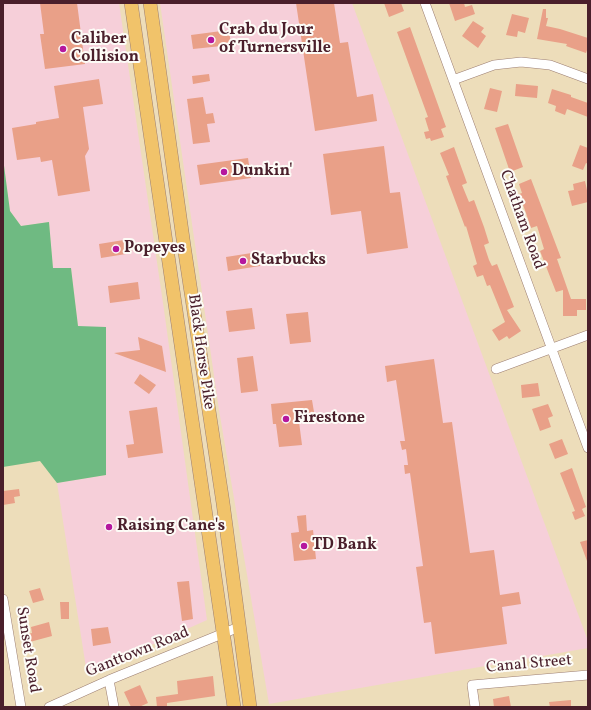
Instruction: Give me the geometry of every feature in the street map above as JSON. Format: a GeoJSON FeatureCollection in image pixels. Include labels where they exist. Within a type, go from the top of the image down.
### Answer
{"type":"FeatureCollection","features":[{"type":"Feature","properties":{"kind":"highway","name":"Black Horse Pike"},"geometry":{"type":"LineString","coordinates":[[131,3],[234,707]]}},
{"type":"Feature","properties":{"kind":"highway","name":"Black Horse Pike"},"geometry":{"type":"LineString","coordinates":[[150,3],[181,228],[223,503],[250,707]]}},
{"type":"Feature","properties":{"kind":"highway"},"geometry":{"type":"LineString","coordinates":[[148,114],[155,122],[172,222],[181,228]]}},
{"type":"Feature","properties":{"kind":"street","name":"Chatham Road"},"geometry":{"type":"LineString","coordinates":[[424,3],[588,448]]}},
{"type":"Feature","properties":{"kind":"street"},"geometry":{"type":"LineString","coordinates":[[453,80],[494,65],[516,62],[535,62],[550,65],[588,79]]}},
{"type":"Feature","properties":{"kind":"street"},"geometry":{"type":"LineString","coordinates":[[496,369],[588,335]]}},
{"type":"Feature","properties":{"kind":"street","name":"Sunset Road"},"geometry":{"type":"LineString","coordinates":[[3,599],[21,707]]}},
{"type":"Feature","properties":{"kind":"street","name":"Ganttown Road"},"geometry":{"type":"LineString","coordinates":[[49,707],[109,680],[239,627]]}},
{"type":"Feature","properties":{"kind":"street","name":"Canal Street"},"geometry":{"type":"LineString","coordinates":[[475,707],[472,686],[588,675]]}},
{"type":"Feature","properties":{"kind":"street"},"geometry":{"type":"LineString","coordinates":[[109,680],[114,707]]}},
{"type":"Feature","properties":{"kind":"shaded area"},"geometry":{"type":"Polygon","coordinates":[[[3,3],[119,3],[164,310],[207,620],[87,674],[57,483],[106,475],[105,327],[78,327],[71,268],[53,269],[49,222],[21,226],[10,211],[3,158],[3,3]]]}},
{"type":"Feature","properties":{"kind":"shaded area"},"geometry":{"type":"Polygon","coordinates":[[[160,3],[352,3],[588,641],[588,648],[269,704],[219,410],[160,3]]]}},
{"type":"Feature","properties":{"kind":"green space"},"geometry":{"type":"Polygon","coordinates":[[[3,158],[10,211],[21,226],[49,222],[53,268],[71,268],[78,326],[106,327],[106,475],[57,483],[40,461],[3,467],[3,158]]]}},
{"type":"Feature","properties":{"kind":"building","name":"Caliber Collision"},"geometry":{"type":"Polygon","coordinates":[[[40,3],[77,3],[85,64],[45,69],[40,34],[44,34],[40,3]]]}},
{"type":"Feature","properties":{"kind":"building"},"geometry":{"type":"Polygon","coordinates":[[[296,3],[334,3],[340,43],[348,42],[357,97],[373,94],[377,121],[315,131],[296,3]]]}},
{"type":"Feature","properties":{"kind":"building"},"geometry":{"type":"Polygon","coordinates":[[[384,3],[401,3],[404,11],[389,17],[384,3]]]}},
{"type":"Feature","properties":{"kind":"building"},"geometry":{"type":"Polygon","coordinates":[[[449,3],[464,3],[465,7],[472,5],[475,14],[455,21],[449,3]]]}},
{"type":"Feature","properties":{"kind":"building"},"geometry":{"type":"Polygon","coordinates":[[[543,9],[546,9],[546,18],[548,18],[546,26],[588,38],[586,53],[566,46],[567,44],[537,39],[543,9]]]}},
{"type":"Feature","properties":{"kind":"building"},"geometry":{"type":"Polygon","coordinates":[[[512,14],[529,18],[525,33],[518,31],[517,37],[506,35],[512,14]]]}},
{"type":"Feature","properties":{"kind":"building"},"geometry":{"type":"Polygon","coordinates":[[[473,21],[484,28],[481,32],[486,36],[478,48],[462,36],[473,21]]]}},
{"type":"Feature","properties":{"kind":"building"},"geometry":{"type":"Polygon","coordinates":[[[410,27],[446,127],[441,129],[444,137],[431,141],[430,138],[426,139],[424,132],[429,131],[425,118],[428,117],[397,32],[410,27]]]}},
{"type":"Feature","properties":{"kind":"building","name":"Crab du Jour of Turnersville"},"geometry":{"type":"Polygon","coordinates":[[[229,30],[231,45],[193,49],[191,35],[229,30]]]}},
{"type":"Feature","properties":{"kind":"building"},"geometry":{"type":"Polygon","coordinates":[[[209,74],[210,81],[193,84],[192,76],[209,74]]]}},
{"type":"Feature","properties":{"kind":"building"},"geometry":{"type":"Polygon","coordinates":[[[99,79],[103,104],[83,107],[89,149],[85,156],[90,191],[58,196],[52,160],[41,162],[40,157],[17,160],[12,128],[59,118],[54,86],[99,79]]]}},
{"type":"Feature","properties":{"kind":"building"},"geometry":{"type":"Polygon","coordinates":[[[516,84],[538,86],[537,98],[515,96],[516,84]]]}},
{"type":"Feature","properties":{"kind":"building"},"geometry":{"type":"Polygon","coordinates":[[[490,88],[502,91],[497,112],[484,109],[490,88]]]}},
{"type":"Feature","properties":{"kind":"building"},"geometry":{"type":"Polygon","coordinates":[[[552,89],[571,95],[571,97],[588,103],[588,117],[567,109],[565,115],[555,111],[556,106],[548,103],[552,89]]]}},
{"type":"Feature","properties":{"kind":"building"},"geometry":{"type":"Polygon","coordinates":[[[203,97],[206,114],[213,113],[215,123],[207,124],[210,142],[193,144],[187,99],[203,97]]]}},
{"type":"Feature","properties":{"kind":"building"},"geometry":{"type":"Polygon","coordinates":[[[508,124],[523,167],[510,172],[495,128],[508,124]]]}},
{"type":"Feature","properties":{"kind":"building"},"geometry":{"type":"Polygon","coordinates":[[[580,145],[588,148],[588,164],[586,163],[583,170],[572,166],[580,145]]]}},
{"type":"Feature","properties":{"kind":"building"},"geometry":{"type":"Polygon","coordinates":[[[384,146],[390,193],[400,192],[408,248],[367,254],[361,211],[331,215],[323,154],[384,146]]]}},
{"type":"Feature","properties":{"kind":"building"},"geometry":{"type":"Polygon","coordinates":[[[454,147],[467,183],[462,185],[469,202],[474,200],[489,243],[484,245],[489,260],[492,266],[497,264],[514,307],[507,310],[521,331],[509,339],[507,336],[499,341],[492,330],[505,322],[490,285],[487,286],[483,275],[477,277],[473,266],[477,264],[466,226],[465,227],[446,176],[449,175],[440,153],[454,147]]]}},
{"type":"Feature","properties":{"kind":"building","name":"Dunkin'"},"geometry":{"type":"Polygon","coordinates":[[[248,158],[251,178],[200,185],[197,165],[248,158]]]}},
{"type":"Feature","properties":{"kind":"building"},"geometry":{"type":"Polygon","coordinates":[[[531,179],[561,258],[557,259],[571,299],[586,299],[586,310],[577,310],[577,316],[563,316],[563,290],[556,292],[540,251],[544,249],[537,226],[531,228],[519,194],[522,193],[519,184],[531,179]]]}},
{"type":"Feature","properties":{"kind":"building"},"geometry":{"type":"Polygon","coordinates":[[[585,181],[588,202],[572,206],[568,191],[574,190],[573,184],[585,181]]]}},
{"type":"Feature","properties":{"kind":"building","name":"Popeyes"},"geometry":{"type":"Polygon","coordinates":[[[130,239],[132,253],[101,258],[99,244],[130,239]]]}},
{"type":"Feature","properties":{"kind":"building","name":"Starbucks"},"geometry":{"type":"Polygon","coordinates":[[[258,252],[260,266],[228,271],[226,257],[258,252]]]}},
{"type":"Feature","properties":{"kind":"building"},"geometry":{"type":"Polygon","coordinates":[[[138,282],[140,299],[110,303],[108,286],[138,282]]]}},
{"type":"Feature","properties":{"kind":"building"},"geometry":{"type":"Polygon","coordinates":[[[252,308],[255,329],[229,332],[226,311],[252,308]]]}},
{"type":"Feature","properties":{"kind":"building"},"geometry":{"type":"Polygon","coordinates":[[[308,312],[311,342],[290,344],[286,314],[308,312]]]}},
{"type":"Feature","properties":{"kind":"building"},"geometry":{"type":"Polygon","coordinates":[[[138,337],[162,346],[166,372],[114,353],[140,350],[138,337]]]}},
{"type":"Feature","properties":{"kind":"building"},"geometry":{"type":"Polygon","coordinates":[[[253,356],[258,391],[241,393],[237,358],[253,356]]]}},
{"type":"Feature","properties":{"kind":"building"},"geometry":{"type":"Polygon","coordinates":[[[434,359],[443,423],[452,422],[470,553],[494,550],[500,595],[519,592],[521,604],[502,607],[507,644],[435,654],[431,622],[424,623],[416,567],[423,566],[410,473],[405,474],[404,465],[408,465],[406,449],[402,450],[400,441],[405,441],[396,380],[387,382],[385,366],[434,359]]]}},
{"type":"Feature","properties":{"kind":"building"},"geometry":{"type":"Polygon","coordinates":[[[140,374],[156,385],[149,394],[134,383],[140,374]]]}},
{"type":"Feature","properties":{"kind":"building"},"geometry":{"type":"Polygon","coordinates":[[[538,383],[540,396],[522,398],[521,385],[538,383]]]}},
{"type":"Feature","properties":{"kind":"building","name":"Firestone"},"geometry":{"type":"Polygon","coordinates":[[[312,400],[314,412],[298,414],[302,445],[279,447],[276,424],[273,424],[271,404],[312,400]]]}},
{"type":"Feature","properties":{"kind":"building"},"geometry":{"type":"Polygon","coordinates":[[[548,404],[553,416],[548,418],[551,427],[540,431],[532,409],[548,404]]]}},
{"type":"Feature","properties":{"kind":"building"},"geometry":{"type":"Polygon","coordinates":[[[157,407],[163,453],[128,458],[126,445],[134,444],[129,411],[157,407]]]}},
{"type":"Feature","properties":{"kind":"building"},"geometry":{"type":"Polygon","coordinates":[[[562,439],[568,454],[555,459],[549,444],[562,439]]]}},
{"type":"Feature","properties":{"kind":"building"},"geometry":{"type":"Polygon","coordinates":[[[572,468],[586,507],[582,509],[585,516],[575,520],[572,512],[575,511],[560,473],[572,468]]]}},
{"type":"Feature","properties":{"kind":"building"},"geometry":{"type":"Polygon","coordinates":[[[19,489],[20,496],[14,497],[15,503],[3,505],[3,491],[19,489]]]}},
{"type":"Feature","properties":{"kind":"building","name":"TD Bank"},"geometry":{"type":"Polygon","coordinates":[[[306,515],[307,531],[313,530],[316,559],[294,561],[291,533],[299,532],[297,516],[306,515]]]}},
{"type":"Feature","properties":{"kind":"building"},"geometry":{"type":"Polygon","coordinates":[[[588,540],[588,561],[587,561],[580,542],[588,540]]]}},
{"type":"Feature","properties":{"kind":"building"},"geometry":{"type":"Polygon","coordinates":[[[189,581],[193,619],[182,621],[177,582],[189,581]]]}},
{"type":"Feature","properties":{"kind":"building"},"geometry":{"type":"Polygon","coordinates":[[[40,588],[44,600],[33,603],[29,591],[40,588]]]}},
{"type":"Feature","properties":{"kind":"building"},"geometry":{"type":"Polygon","coordinates":[[[60,602],[69,602],[69,619],[61,619],[60,602]]]}},
{"type":"Feature","properties":{"kind":"building"},"geometry":{"type":"Polygon","coordinates":[[[49,622],[52,636],[26,643],[24,635],[32,633],[31,627],[49,622]]]}},
{"type":"Feature","properties":{"kind":"building"},"geometry":{"type":"Polygon","coordinates":[[[108,627],[111,643],[93,646],[91,629],[108,627]]]}},
{"type":"Feature","properties":{"kind":"building"},"geometry":{"type":"Polygon","coordinates":[[[213,676],[215,696],[167,703],[167,707],[157,707],[156,697],[178,694],[177,681],[213,676]]]}},
{"type":"Feature","properties":{"kind":"building"},"geometry":{"type":"Polygon","coordinates":[[[140,685],[148,703],[139,707],[131,707],[124,692],[140,685]]]}},
{"type":"Feature","properties":{"kind":"building"},"geometry":{"type":"Polygon","coordinates":[[[509,696],[511,707],[494,707],[493,699],[509,696]]]}},
{"type":"Feature","properties":{"kind":"building"},"geometry":{"type":"Polygon","coordinates":[[[571,700],[571,707],[550,707],[549,702],[571,700]]]}},
{"type":"Feature","properties":{"kind":"place","name":"Crab du Jour of Turnersville"},"geometry":{"type":"Point","coordinates":[211,40]}},
{"type":"Feature","properties":{"kind":"place","name":"Caliber Collision"},"geometry":{"type":"Point","coordinates":[63,49]}},
{"type":"Feature","properties":{"kind":"place","name":"Dunkin'"},"geometry":{"type":"Point","coordinates":[224,172]}},
{"type":"Feature","properties":{"kind":"place","name":"Popeyes"},"geometry":{"type":"Point","coordinates":[116,249]}},
{"type":"Feature","properties":{"kind":"place","name":"Starbucks"},"geometry":{"type":"Point","coordinates":[243,261]}},
{"type":"Feature","properties":{"kind":"place","name":"Firestone"},"geometry":{"type":"Point","coordinates":[286,419]}},
{"type":"Feature","properties":{"kind":"place","name":"Raising Cane's"},"geometry":{"type":"Point","coordinates":[109,527]}},
{"type":"Feature","properties":{"kind":"place","name":"TD Bank"},"geometry":{"type":"Point","coordinates":[304,546]}}]}
